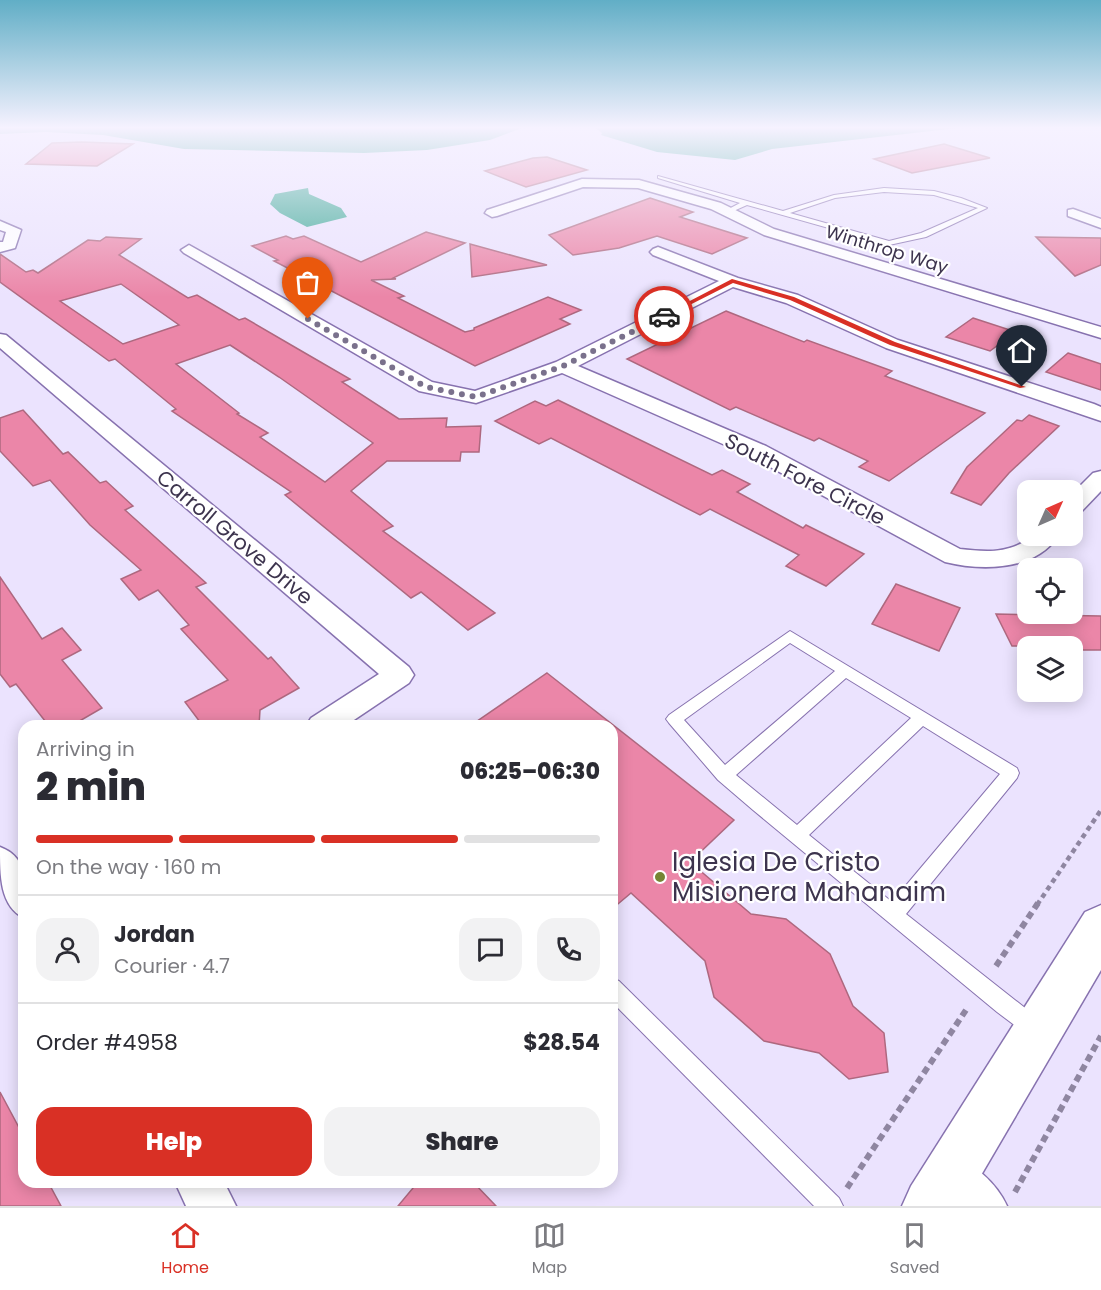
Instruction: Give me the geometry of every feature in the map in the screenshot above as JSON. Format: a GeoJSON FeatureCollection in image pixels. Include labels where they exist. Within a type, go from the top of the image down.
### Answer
{"type":"FeatureCollection","features":[{"type":"Feature","properties":{"kind":"main road"},"geometry":{"type":"LineString","coordinates":[[969,1197],[1038,1031],[1101,927]]}},
{"type":"Feature","properties":{"kind":"street","name":"Winthrop Way"},"geometry":{"type":"LineString","coordinates":[[492,213],[578,184]]}},
{"type":"Feature","properties":{"kind":"street","name":"Winthrop Way"},"geometry":{"type":"LineString","coordinates":[[640,184],[716,206],[769,232],[1101,333]]}},
{"type":"Feature","properties":{"kind":"street"},"geometry":{"type":"LineString","coordinates":[[1073,213],[1101,224]]}},
{"type":"Feature","properties":{"kind":"street"},"geometry":{"type":"LineString","coordinates":[[0,225],[14,230],[10,245],[0,247]]}},
{"type":"Feature","properties":{"kind":"street"},"geometry":{"type":"LineString","coordinates":[[189,250],[426,387],[476,397],[563,366],[732,281]]}},
{"type":"Feature","properties":{"kind":"street"},"geometry":{"type":"LineString","coordinates":[[658,252],[732,281],[792,299],[892,344],[1087,408],[1101,416]]}},
{"type":"Feature","properties":{"kind":"street","name":"Carroll Grove Drive"},"geometry":{"type":"LineString","coordinates":[[0,339],[399,675],[331,720]]}},
{"type":"Feature","properties":{"kind":"street","name":"South Fore Circle"},"geometry":{"type":"LineString","coordinates":[[563,366],[758,451],[954,556],[992,561],[1035,546]]}},
{"type":"Feature","properties":{"kind":"street"},"geometry":{"type":"LineString","coordinates":[[1083,497],[1101,478]]}},
{"type":"Feature","properties":{"kind":"street"},"geometry":{"type":"LineString","coordinates":[[0,863],[18,892]]}},
{"type":"Feature","properties":{"kind":"street"},"geometry":{"type":"LineString","coordinates":[[202,1188],[212,1206]]}},
{"type":"Feature","properties":{"kind":"lane"},"geometry":{"type":"LineString","coordinates":[[684,184],[746,203],[889,243],[923,235],[984,207],[908,188],[829,197],[784,213]]}},
{"type":"Feature","properties":{"kind":"lane"},"geometry":{"type":"LineString","coordinates":[[727,212],[746,203]]}},
{"type":"Feature","properties":{"kind":"lane"},"geometry":{"type":"LineString","coordinates":[[893,915],[1011,773],[790,636],[674,718],[693,745],[724,775],[893,915],[1038,1031]]}},
{"type":"Feature","properties":{"kind":"lane"},"geometry":{"type":"LineString","coordinates":[[724,775],[845,670]]}},
{"type":"Feature","properties":{"kind":"lane"},"geometry":{"type":"LineString","coordinates":[[797,836],[921,718]]}},
{"type":"Feature","properties":{"kind":"lane"},"geometry":{"type":"LineString","coordinates":[[618,994],[831,1206]]}},
{"type":"Feature","properties":{"kind":"path"},"geometry":{"type":"LineString","coordinates":[[969,1197],[1101,1036]]}},
{"type":"Feature","properties":{"kind":"shaded area"},"geometry":{"type":"Polygon","coordinates":[[[308,188],[309,194],[341,208],[347,217],[307,227],[280,213],[270,204],[275,194],[308,188]]]}},
{"type":"Feature","properties":{"kind":"building"},"geometry":{"type":"Polygon","coordinates":[[[519,184],[536,184],[526,187],[519,184]]]}},
{"type":"Feature","properties":{"kind":"building"},"geometry":{"type":"Polygon","coordinates":[[[650,198],[693,212],[680,217],[747,238],[712,254],[657,236],[619,248],[573,255],[549,235],[650,198]]]}},
{"type":"Feature","properties":{"kind":"building"},"geometry":{"type":"Polygon","coordinates":[[[426,232],[465,243],[393,278],[396,279],[371,280],[404,296],[398,298],[465,332],[548,297],[581,310],[560,319],[570,324],[475,366],[274,261],[278,260],[252,246],[286,236],[293,239],[304,236],[361,262],[426,232]]]}},
{"type":"Feature","properties":{"kind":"building"},"geometry":{"type":"Polygon","coordinates":[[[106,237],[141,239],[119,255],[188,298],[197,295],[239,320],[245,318],[350,379],[342,382],[399,419],[447,418],[446,427],[481,426],[479,452],[461,452],[460,461],[387,461],[351,491],[393,526],[383,531],[495,613],[468,630],[421,592],[411,598],[285,495],[291,492],[172,411],[176,409],[115,359],[109,361],[0,282],[0,254],[26,272],[33,270],[38,273],[88,240],[100,241],[106,237]],[[121,284],[60,301],[123,344],[179,325],[121,284]],[[230,345],[176,364],[239,413],[237,414],[268,433],[260,437],[325,482],[373,443],[279,377],[230,345]]]}},
{"type":"Feature","properties":{"kind":"building"},"geometry":{"type":"Polygon","coordinates":[[[1036,237],[1101,238],[1101,265],[1075,276],[1036,237]]]}},
{"type":"Feature","properties":{"kind":"building"},"geometry":{"type":"Polygon","coordinates":[[[470,244],[547,265],[472,277],[470,244]]]}},
{"type":"Feature","properties":{"kind":"building"},"geometry":{"type":"Polygon","coordinates":[[[726,311],[804,342],[807,340],[892,371],[885,376],[985,413],[889,481],[859,467],[868,461],[819,438],[814,441],[736,407],[730,410],[627,359],[726,311]]]}},
{"type":"Feature","properties":{"kind":"building"},"geometry":{"type":"Polygon","coordinates":[[[973,318],[1016,332],[990,351],[946,337],[973,318]]]}},
{"type":"Feature","properties":{"kind":"building"},"geometry":{"type":"Polygon","coordinates":[[[1068,353],[1101,364],[1101,390],[1046,372],[1068,353]]]}},
{"type":"Feature","properties":{"kind":"building"},"geometry":{"type":"Polygon","coordinates":[[[558,400],[712,475],[722,470],[750,484],[737,492],[803,528],[806,525],[864,554],[826,586],[786,566],[799,555],[710,509],[700,515],[551,438],[539,444],[495,421],[535,401],[546,406],[558,400]]]}},
{"type":"Feature","properties":{"kind":"building"},"geometry":{"type":"Polygon","coordinates":[[[23,410],[63,454],[68,452],[100,483],[106,481],[133,506],[125,510],[206,583],[196,587],[268,659],[271,657],[299,688],[260,710],[259,720],[198,720],[185,702],[228,680],[181,629],[189,625],[158,590],[139,600],[121,579],[141,570],[90,525],[50,480],[33,486],[0,451],[0,418],[23,410]]]}},
{"type":"Feature","properties":{"kind":"building"},"geometry":{"type":"Polygon","coordinates":[[[1029,415],[1059,426],[1009,473],[981,505],[951,493],[967,467],[1017,420],[1022,421],[1029,415]]]}},
{"type":"Feature","properties":{"kind":"building"},"geometry":{"type":"Polygon","coordinates":[[[0,577],[42,639],[62,628],[81,650],[62,660],[102,708],[81,720],[44,720],[16,684],[10,687],[0,674],[0,577]]]}},
{"type":"Feature","properties":{"kind":"building"},"geometry":{"type":"Polygon","coordinates":[[[896,584],[960,608],[939,651],[872,624],[896,584]]]}},
{"type":"Feature","properties":{"kind":"building"},"geometry":{"type":"Polygon","coordinates":[[[996,614],[1017,614],[1017,624],[1083,624],[1083,616],[1101,616],[1101,650],[1083,650],[1083,636],[1017,636],[1017,646],[1012,646],[996,614]]]}},
{"type":"Feature","properties":{"kind":"building","name":"Iglesia De Cristo Misionera Mahanaim"},"geometry":{"type":"Polygon","coordinates":[[[547,673],[607,720],[479,720],[547,673]]]}},
{"type":"Feature","properties":{"kind":"building","name":"Iglesia De Cristo Misionera Mahanaim"},"geometry":{"type":"Polygon","coordinates":[[[618,729],[734,820],[690,862],[751,914],[786,919],[830,954],[853,1006],[884,1033],[888,1072],[849,1079],[819,1053],[764,1041],[714,997],[705,961],[631,893],[618,904],[618,729]]]}},
{"type":"Feature","properties":{"kind":"building"},"geometry":{"type":"Polygon","coordinates":[[[0,1092],[18,1126],[18,1188],[51,1188],[61,1206],[0,1206],[0,1092]]]}},
{"type":"Feature","properties":{"kind":"building"},"geometry":{"type":"Polygon","coordinates":[[[413,1188],[479,1188],[496,1206],[398,1206],[413,1188]]]}},
{"type":"Feature","properties":{"kind":"way so far"},"geometry":{"type":"LineString","coordinates":[[308,319],[426,387],[476,397],[563,366],[664,316]]}},
{"type":"Feature","properties":{"kind":"place","name":"Iglesia De Cristo Misionera Mahanaim"},"geometry":{"type":"Point","coordinates":[660,877]}},
{"type":"Feature","properties":{"kind":"route"},"geometry":{"type":"LineString","coordinates":[[664,316],[732,281],[792,299],[892,344],[1022,387]]}}]}
